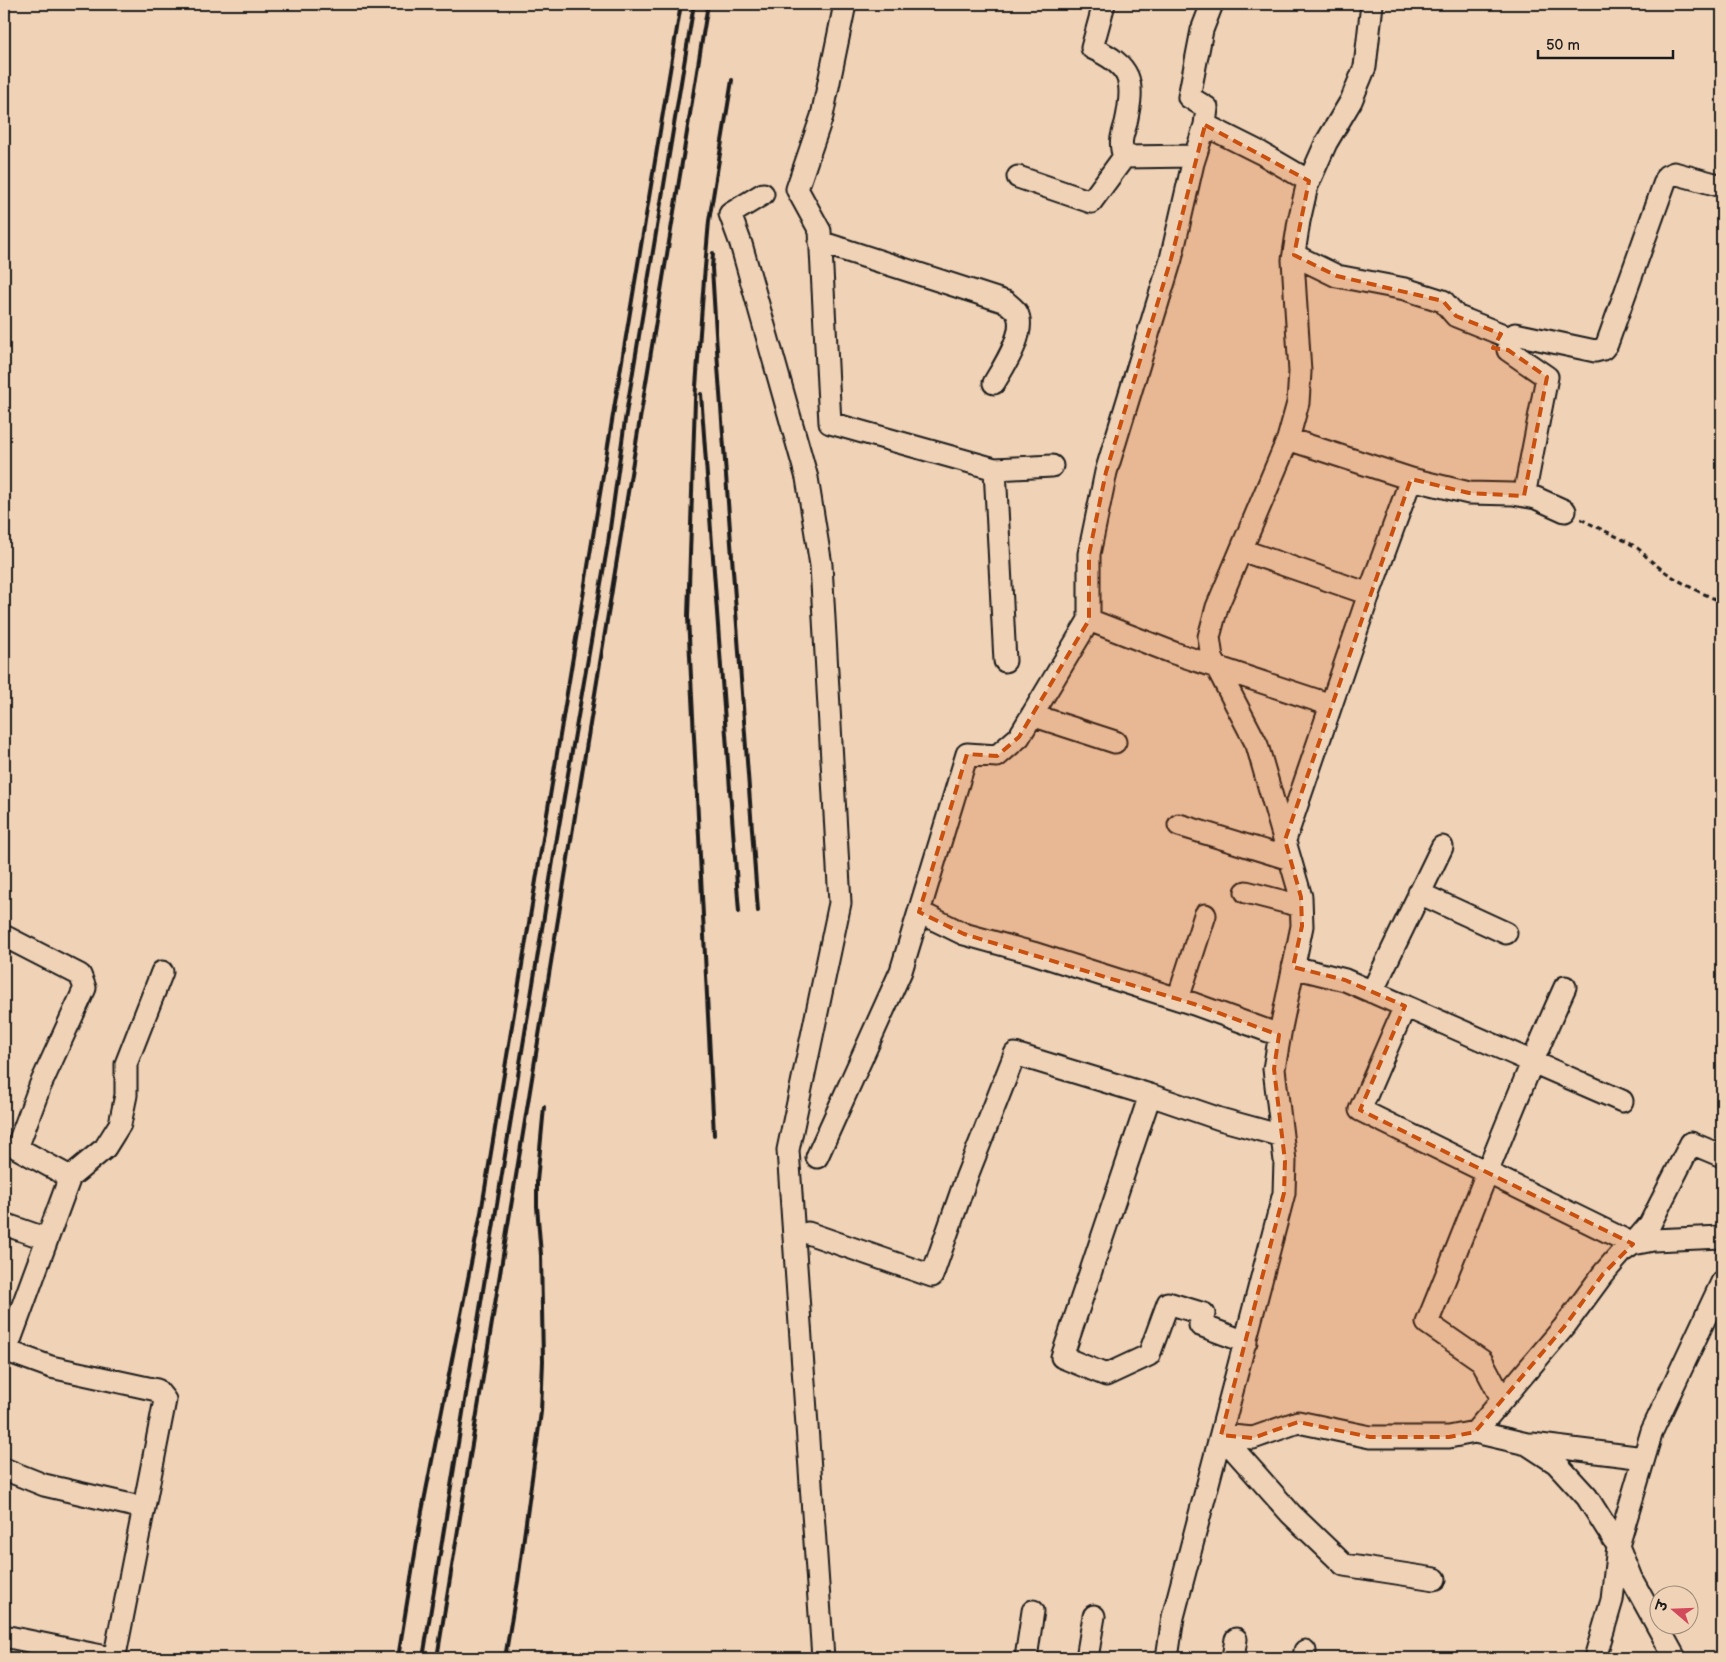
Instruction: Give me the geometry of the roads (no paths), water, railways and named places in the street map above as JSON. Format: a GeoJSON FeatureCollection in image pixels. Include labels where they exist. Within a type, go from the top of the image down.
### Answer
{"type":"FeatureCollection","features":[{"type":"Feature","properties":{"kind":"street"},"geometry":{"type":"LineString","coordinates":[[845,4],[822,116],[797,189],[820,231],[830,423],[995,470],[1052,466]]}},
{"type":"Feature","properties":{"kind":"street"},"geometry":{"type":"LineString","coordinates":[[1104,4],[1092,48],[1111,57],[1124,69],[1131,90],[1120,146],[1124,157]]}},
{"type":"Feature","properties":{"kind":"street"},"geometry":{"type":"LineString","coordinates":[[817,1157],[901,971],[967,754],[997,756],[1018,737],[1089,620],[1089,554],[1106,472],[1171,259],[1195,156],[1205,125],[1207,108],[1189,97],[1202,30],[1212,4]]}},
{"type":"Feature","properties":{"kind":"street"},"geometry":{"type":"LineString","coordinates":[[1167,1658],[1173,1616],[1284,1193],[1285,1161],[1274,1069],[1279,1035],[1302,926],[1301,897],[1257,745],[1212,658],[1209,637],[1217,607],[1288,439],[1298,403],[1300,372],[1294,255],[1299,221],[1309,181],[1326,144],[1351,101],[1365,67],[1372,4]]}},
{"type":"Feature","properties":{"kind":"street"},"geometry":{"type":"LineString","coordinates":[[1205,125],[1261,153],[1309,181]]}},
{"type":"Feature","properties":{"kind":"street"},"geometry":{"type":"LineString","coordinates":[[1124,157],[1195,156]]}},
{"type":"Feature","properties":{"kind":"street"},"geometry":{"type":"LineString","coordinates":[[1018,177],[1091,202],[1124,157]]}},
{"type":"Feature","properties":{"kind":"street"},"geometry":{"type":"LineString","coordinates":[[1294,255],[1338,276],[1405,290],[1443,301],[1456,316],[1508,339],[1595,351],[1603,349],[1607,344],[1668,176],[1674,172],[1722,186]]}},
{"type":"Feature","properties":{"kind":"street"},"geometry":{"type":"LineString","coordinates":[[763,194],[730,214],[743,253],[807,478],[821,566],[840,903],[788,1150],[823,1658]]}},
{"type":"Feature","properties":{"kind":"street"},"geometry":{"type":"LineString","coordinates":[[820,242],[1006,302],[1017,313],[1021,326],[1012,350],[994,383]]}},
{"type":"Feature","properties":{"kind":"street"},"geometry":{"type":"LineString","coordinates":[[1508,339],[1547,377],[1524,496]]}},
{"type":"Feature","properties":{"kind":"street"},"geometry":{"type":"LineString","coordinates":[[1288,439],[1411,479],[1469,493],[1513,494],[1536,498],[1565,510]]}},
{"type":"Feature","properties":{"kind":"street"},"geometry":{"type":"LineString","coordinates":[[995,470],[1005,661]]}},
{"type":"Feature","properties":{"kind":"street"},"geometry":{"type":"LineString","coordinates":[[1288,850],[1331,705],[1411,479]]}},
{"type":"Feature","properties":{"kind":"street"},"geometry":{"type":"LineString","coordinates":[[1241,550],[1369,594]]}},
{"type":"Feature","properties":{"kind":"street"},"geometry":{"type":"LineString","coordinates":[[1089,620],[1174,653],[1331,705]]}},
{"type":"Feature","properties":{"kind":"street"},"geometry":{"type":"LineString","coordinates":[[1032,715],[1115,742]]}},
{"type":"Feature","properties":{"kind":"street"},"geometry":{"type":"LineString","coordinates":[[1179,825],[1288,850]]}},
{"type":"Feature","properties":{"kind":"street"},"geometry":{"type":"LineString","coordinates":[[1372,992],[1442,846]]}},
{"type":"Feature","properties":{"kind":"street"},"geometry":{"type":"LineString","coordinates":[[1246,892],[1301,906]]}},
{"type":"Feature","properties":{"kind":"street"},"geometry":{"type":"LineString","coordinates":[[1419,893],[1506,933]]}},
{"type":"Feature","properties":{"kind":"street"},"geometry":{"type":"LineString","coordinates":[[919,912],[964,934],[1033,953],[1178,999],[1279,1035]]}},
{"type":"Feature","properties":{"kind":"street"},"geometry":{"type":"LineString","coordinates":[[1178,999],[1205,915]]}},
{"type":"Feature","properties":{"kind":"street"},"geometry":{"type":"LineString","coordinates":[[4,936],[80,975],[85,988],[40,1086],[17,1148],[70,1177]]}},
{"type":"Feature","properties":{"kind":"street"},"geometry":{"type":"LineString","coordinates":[[1293,967],[1345,980],[1622,1101]]}},
{"type":"Feature","properties":{"kind":"street"},"geometry":{"type":"LineString","coordinates":[[4,1636],[106,1657],[115,1655],[165,1400],[157,1390],[51,1367],[5,1350],[70,1177],[105,1148],[120,1124],[126,1095],[126,1064],[162,972]]}},
{"type":"Feature","properties":{"kind":"street"},"geometry":{"type":"LineString","coordinates":[[1502,1399],[1482,1361],[1427,1323],[1532,1061],[1566,987]]}},
{"type":"Feature","properties":{"kind":"street"},"geometry":{"type":"LineString","coordinates":[[1405,1006],[1360,1110],[1633,1244],[1653,1240],[1722,1237]]}},
{"type":"Feature","properties":{"kind":"street"},"geometry":{"type":"LineString","coordinates":[[808,1233],[932,1276],[967,1176],[1015,1054],[1220,1119],[1282,1136]]}},
{"type":"Feature","properties":{"kind":"street"},"geometry":{"type":"LineString","coordinates":[[1150,1096],[1062,1357],[1106,1375],[1149,1355],[1168,1303],[1204,1314],[1200,1326],[1246,1342]]}},
{"type":"Feature","properties":{"kind":"street"},"geometry":{"type":"LineString","coordinates":[[1475,1432],[1564,1326],[1608,1268],[1623,1251],[1633,1244],[1650,1224],[1692,1143],[1722,1156]]}},
{"type":"Feature","properties":{"kind":"street"},"geometry":{"type":"LineString","coordinates":[[4,1224],[48,1239]]}},
{"type":"Feature","properties":{"kind":"street"},"geometry":{"type":"LineString","coordinates":[[1596,1658],[1612,1600],[1618,1546],[1652,1431],[1722,1282]]}},
{"type":"Feature","properties":{"kind":"street"},"geometry":{"type":"LineString","coordinates":[[1221,1435],[1253,1438],[1298,1422],[1370,1436],[1449,1437],[1475,1432],[1527,1444],[1644,1458]]}},
{"type":"Feature","properties":{"kind":"street"},"geometry":{"type":"LineString","coordinates":[[1221,1435],[1291,1514],[1344,1565],[1435,1579]]}},
{"type":"Feature","properties":{"kind":"street"},"geometry":{"type":"LineString","coordinates":[[1527,1444],[1556,1463],[1587,1497],[1618,1546],[1631,1578],[1675,1658]]}},
{"type":"Feature","properties":{"kind":"street"},"geometry":{"type":"LineString","coordinates":[[4,1469],[44,1485],[144,1508]]}},
{"type":"Feature","properties":{"kind":"street"},"geometry":{"type":"LineString","coordinates":[[1026,1658],[1033,1611]]}},
{"type":"Feature","properties":{"kind":"street"},"geometry":{"type":"LineString","coordinates":[[1086,1658],[1094,1616]]}},
{"type":"Feature","properties":{"kind":"railway"},"geometry":{"type":"LineString","coordinates":[[398,1658],[422,1511],[481,1213],[681,4]]}},
{"type":"Feature","properties":{"kind":"railway"},"geometry":{"type":"LineString","coordinates":[[423,1658],[554,855],[608,543],[625,420],[694,4]]}},
{"type":"Feature","properties":{"kind":"railway"},"geometry":{"type":"LineString","coordinates":[[437,1658],[708,4]]}},
{"type":"Feature","properties":{"kind":"railway"},"geometry":{"type":"LineString","coordinates":[[714,1135],[688,617],[695,400],[704,279],[709,221],[732,80]]}},
{"type":"Feature","properties":{"kind":"railway"},"geometry":{"type":"LineString","coordinates":[[713,253],[712,268],[718,366],[758,911]]}},
{"type":"Feature","properties":{"kind":"railway"},"geometry":{"type":"LineString","coordinates":[[701,394],[739,912]]}},
{"type":"Feature","properties":{"kind":"railway"},"geometry":{"type":"LineString","coordinates":[[505,1658],[518,1581],[541,1412],[543,1361],[541,1255],[537,1181],[544,1107]]}}]}
